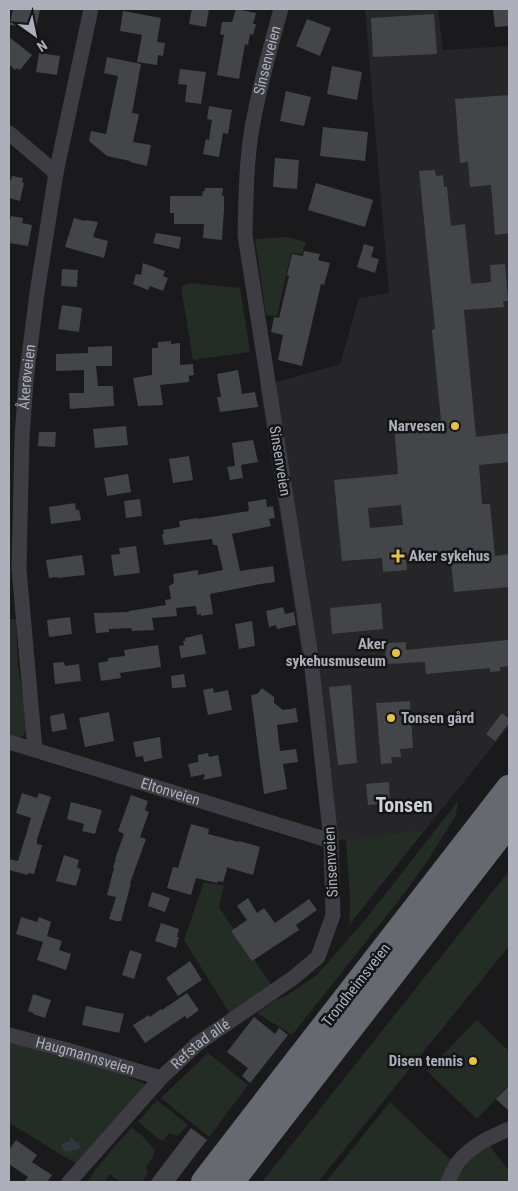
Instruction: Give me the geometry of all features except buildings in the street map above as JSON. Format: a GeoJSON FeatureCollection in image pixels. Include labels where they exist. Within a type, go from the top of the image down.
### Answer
{"type":"FeatureCollection","features":[{"type":"Feature","properties":{"kind":"highway","name":"Trondheimsveien"},"geometry":{"type":"LineString","coordinates":[[204,1182],[509,788]]}},
{"type":"Feature","properties":{"kind":"highway","name":"Trondheimsveien"},"geometry":{"type":"LineString","coordinates":[[231,1182],[509,823]]}},
{"type":"Feature","properties":{"kind":"street","name":"Åkerøveien"},"geometry":{"type":"LineString","coordinates":[[35,750],[19,569],[22,438],[27,372],[37,293],[56,173],[91,9]]}},
{"type":"Feature","properties":{"kind":"street","name":"Sinsenveien"},"geometry":{"type":"LineString","coordinates":[[281,9],[259,89],[252,130],[246,183],[245,235],[310,650],[331,841],[333,915]]}},
{"type":"Feature","properties":{"kind":"street"},"geometry":{"type":"LineString","coordinates":[[9,133],[56,173]]}},
{"type":"Feature","properties":{"kind":"street","name":"Eltonveien"},"geometry":{"type":"LineString","coordinates":[[9,742],[331,841]]}},
{"type":"Feature","properties":{"kind":"street","name":"Refstad allé"},"geometry":{"type":"LineString","coordinates":[[69,1182],[161,1078],[198,1044],[292,978],[318,957],[333,915]]}},
{"type":"Feature","properties":{"kind":"street","name":"Haugmannsveien"},"geometry":{"type":"LineString","coordinates":[[9,1035],[161,1078]]}},
{"type":"Feature","properties":{"kind":"street"},"geometry":{"type":"LineString","coordinates":[[448,1182],[458,1162],[469,1151],[485,1140],[509,1129]]}},
{"type":"Feature","properties":{"kind":"shaded area","name":"Aker sykehus"},"geometry":{"type":"Polygon","coordinates":[[[365,9],[438,9],[443,50],[509,46],[509,726],[425,830],[331,841],[260,387],[340,364],[359,298],[389,293],[365,9]]]}},
{"type":"Feature","properties":{"kind":"shaded area"},"geometry":{"type":"Polygon","coordinates":[[[288,237],[306,242],[302,254],[291,253],[277,316],[266,315],[255,239],[288,237]]]}},
{"type":"Feature","properties":{"kind":"shaded area"},"geometry":{"type":"Polygon","coordinates":[[[190,283],[240,288],[250,352],[193,360],[181,287],[190,283]]]}},
{"type":"Feature","properties":{"kind":"shaded area"},"geometry":{"type":"Polygon","coordinates":[[[9,619],[16,619],[18,666],[27,722],[26,731],[23,736],[14,738],[9,738],[9,619]]]}},
{"type":"Feature","properties":{"kind":"shaded area"},"geometry":{"type":"Polygon","coordinates":[[[458,801],[456,815],[407,890],[292,1035],[257,1013],[317,975],[369,915],[458,801]]]}},
{"type":"Feature","properties":{"kind":"shaded area"},"geometry":{"type":"Polygon","coordinates":[[[425,830],[349,925],[350,901],[346,839],[425,830]]]}},
{"type":"Feature","properties":{"kind":"shaded area"},"geometry":{"type":"Polygon","coordinates":[[[509,871],[509,946],[318,1182],[262,1182],[509,871]]]}},
{"type":"Feature","properties":{"kind":"shaded area"},"geometry":{"type":"Polygon","coordinates":[[[204,882],[224,886],[219,907],[272,986],[230,1014],[184,940],[204,882]]]}},
{"type":"Feature","properties":{"kind":"shaded area","name":"Disen tennis"},"geometry":{"type":"Polygon","coordinates":[[[477,1020],[509,1051],[509,1085],[477,1119],[427,1071],[477,1020]]]}},
{"type":"Feature","properties":{"kind":"shaded area"},"geometry":{"type":"Polygon","coordinates":[[[9,1041],[118,1072],[145,1084],[141,1092],[78,1164],[9,1123],[9,1041]]]}},
{"type":"Feature","properties":{"kind":"shaded area"},"geometry":{"type":"Polygon","coordinates":[[[208,1053],[248,1085],[209,1137],[161,1098],[208,1053]]]}},
{"type":"Feature","properties":{"kind":"shaded area"},"geometry":{"type":"Polygon","coordinates":[[[157,1100],[188,1125],[178,1136],[169,1133],[163,1141],[138,1122],[157,1100]]]}},
{"type":"Feature","properties":{"kind":"shaded area"},"geometry":{"type":"Polygon","coordinates":[[[390,1102],[453,1162],[485,1140],[509,1171],[509,1182],[326,1182],[390,1102]]]}},
{"type":"Feature","properties":{"kind":"shaded area"},"geometry":{"type":"Polygon","coordinates":[[[132,1128],[145,1138],[155,1151],[146,1166],[148,1172],[142,1182],[120,1182],[110,1174],[104,1182],[89,1182],[104,1159],[132,1128]]]}},
{"type":"Feature","properties":{"kind":"shaded area"},"geometry":{"type":"Polygon","coordinates":[[[71,1137],[79,1143],[79,1149],[69,1152],[63,1150],[61,1145],[70,1141],[71,1137]]]}},
{"type":"Feature","properties":{"kind":"place","name":"Narvesen"},"geometry":{"type":"Point","coordinates":[455,426]}},
{"type":"Feature","properties":{"kind":"place","name":"Aker sykehus"},"geometry":{"type":"Point","coordinates":[398,556]}},
{"type":"Feature","properties":{"kind":"place","name":"Aker sykehusmuseum"},"geometry":{"type":"Point","coordinates":[396,653]}},
{"type":"Feature","properties":{"kind":"place","name":"Tonsen gård"},"geometry":{"type":"Point","coordinates":[391,718]}},
{"type":"Feature","properties":{"kind":"place","name":"Disen tennis"},"geometry":{"type":"Point","coordinates":[473,1061]}},
{"type":"Feature","properties":{"kind":"district","name":"Tonsen"},"geometry":{"type":"Point","coordinates":[404,805]}}]}
